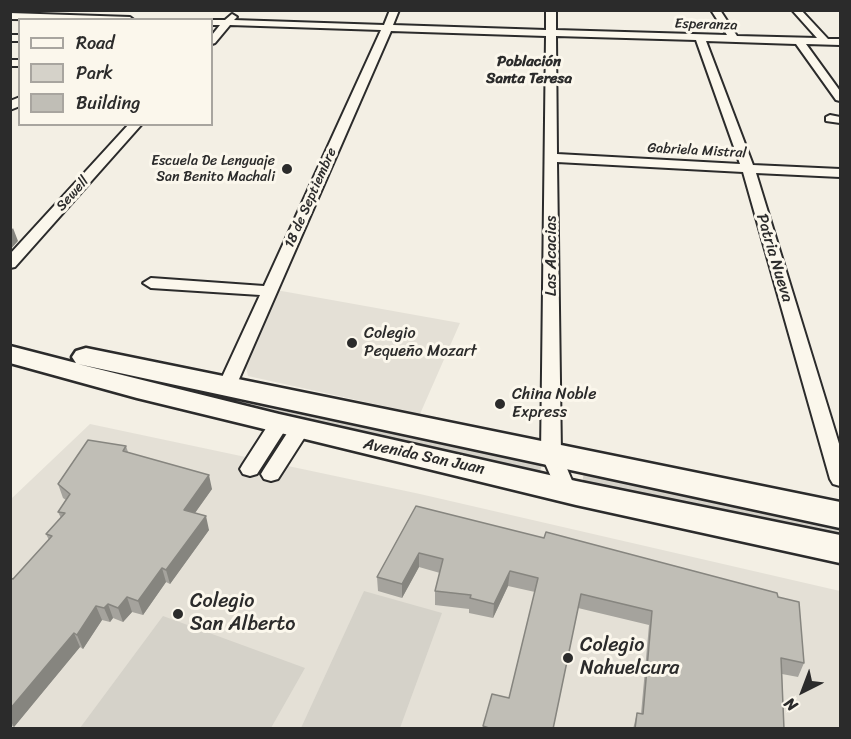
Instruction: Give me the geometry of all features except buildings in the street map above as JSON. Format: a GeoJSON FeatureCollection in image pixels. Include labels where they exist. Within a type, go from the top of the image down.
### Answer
{"type":"FeatureCollection","features":[{"type":"Feature","properties":{"kind":"main road","name":"Avenida San Juan"},"geometry":{"type":"LineString","coordinates":[[10,341],[146,380],[289,427],[840,549]]}},
{"type":"Feature","properties":{"kind":"main road","name":"Avenida San Juan"},"geometry":{"type":"LineString","coordinates":[[10,354],[146,380],[227,386],[840,516]]}},
{"type":"Feature","properties":{"kind":"street"},"geometry":{"type":"LineString","coordinates":[[213,40],[238,10]]}},
{"type":"Feature","properties":{"kind":"street","name":"18 de Septiembre"},"geometry":{"type":"LineString","coordinates":[[227,386],[395,10]]}},
{"type":"Feature","properties":{"kind":"street","name":"Las Acacias"},"geometry":{"type":"LineString","coordinates":[[550,10],[551,454],[565,488],[576,492]]}},
{"type":"Feature","properties":{"kind":"street"},"geometry":{"type":"LineString","coordinates":[[715,10],[735,40]]}},
{"type":"Feature","properties":{"kind":"street"},"geometry":{"type":"LineString","coordinates":[[796,10],[826,42]]}},
{"type":"Feature","properties":{"kind":"street"},"geometry":{"type":"LineString","coordinates":[[14,15],[84,18]]}},
{"type":"Feature","properties":{"kind":"street","name":"Esperanza"},"geometry":{"type":"LineString","coordinates":[[213,22],[840,42]]}},
{"type":"Feature","properties":{"kind":"street","name":"Patria Nueva"},"geometry":{"type":"LineString","coordinates":[[700,39],[747,168],[840,479]]}},
{"type":"Feature","properties":{"kind":"street"},"geometry":{"type":"LineString","coordinates":[[799,41],[840,98]]}},
{"type":"Feature","properties":{"kind":"street","name":"Sewell"},"geometry":{"type":"LineString","coordinates":[[10,264],[134,126]]}},
{"type":"Feature","properties":{"kind":"street","name":"Gabriela Mistral"},"geometry":{"type":"LineString","coordinates":[[552,158],[840,173]]}},
{"type":"Feature","properties":{"kind":"street"},"geometry":{"type":"LineString","coordinates":[[151,283],[270,291]]}},
{"type":"Feature","properties":{"kind":"street"},"geometry":{"type":"LineString","coordinates":[[250,469],[289,427]]}},
{"type":"Feature","properties":{"kind":"street"},"geometry":{"type":"LineString","coordinates":[[271,474],[289,427]]}},
{"type":"Feature","properties":{"kind":"shaded area","name":"Colegio Pequeño Mozart"},"geometry":{"type":"Polygon","coordinates":[[[276,290],[460,323],[420,414],[248,376],[245,363],[276,290]]]}},
{"type":"Feature","properties":{"kind":"shaded area"},"geometry":{"type":"Polygon","coordinates":[[[90,424],[420,494],[840,591],[840,728],[11,728],[11,499],[90,424]]]}},
{"type":"Feature","properties":{"kind":"green space"},"geometry":{"type":"Polygon","coordinates":[[[181,385],[543,462],[539,474],[172,390],[181,385]]]}},
{"type":"Feature","properties":{"kind":"green space"},"geometry":{"type":"Polygon","coordinates":[[[584,471],[840,523],[840,539],[582,485],[584,471]]]}},
{"type":"Feature","properties":{"kind":"green space"},"geometry":{"type":"Polygon","coordinates":[[[364,591],[442,613],[400,728],[301,728],[364,591]]]}},
{"type":"Feature","properties":{"kind":"green space"},"geometry":{"type":"Polygon","coordinates":[[[163,616],[305,668],[271,728],[80,728],[163,616]]]}},
{"type":"Feature","properties":{"kind":"place","name":"Escuela De Lenguaje San Benito Machali"},"geometry":{"type":"Point","coordinates":[287,169]}},
{"type":"Feature","properties":{"kind":"place","name":"Colegio Pequeño Mozart"},"geometry":{"type":"Point","coordinates":[352,343]}},
{"type":"Feature","properties":{"kind":"place","name":"China Noble Express"},"geometry":{"type":"Point","coordinates":[500,404]}},
{"type":"Feature","properties":{"kind":"place","name":"Colegio San Alberto"},"geometry":{"type":"Point","coordinates":[178,614]}},
{"type":"Feature","properties":{"kind":"place","name":"Colegio Nahuelcura"},"geometry":{"type":"Point","coordinates":[568,658]}},
{"type":"Feature","properties":{"kind":"district","name":"Población Santa Teresa"},"geometry":{"type":"Point","coordinates":[529,70]}}]}
